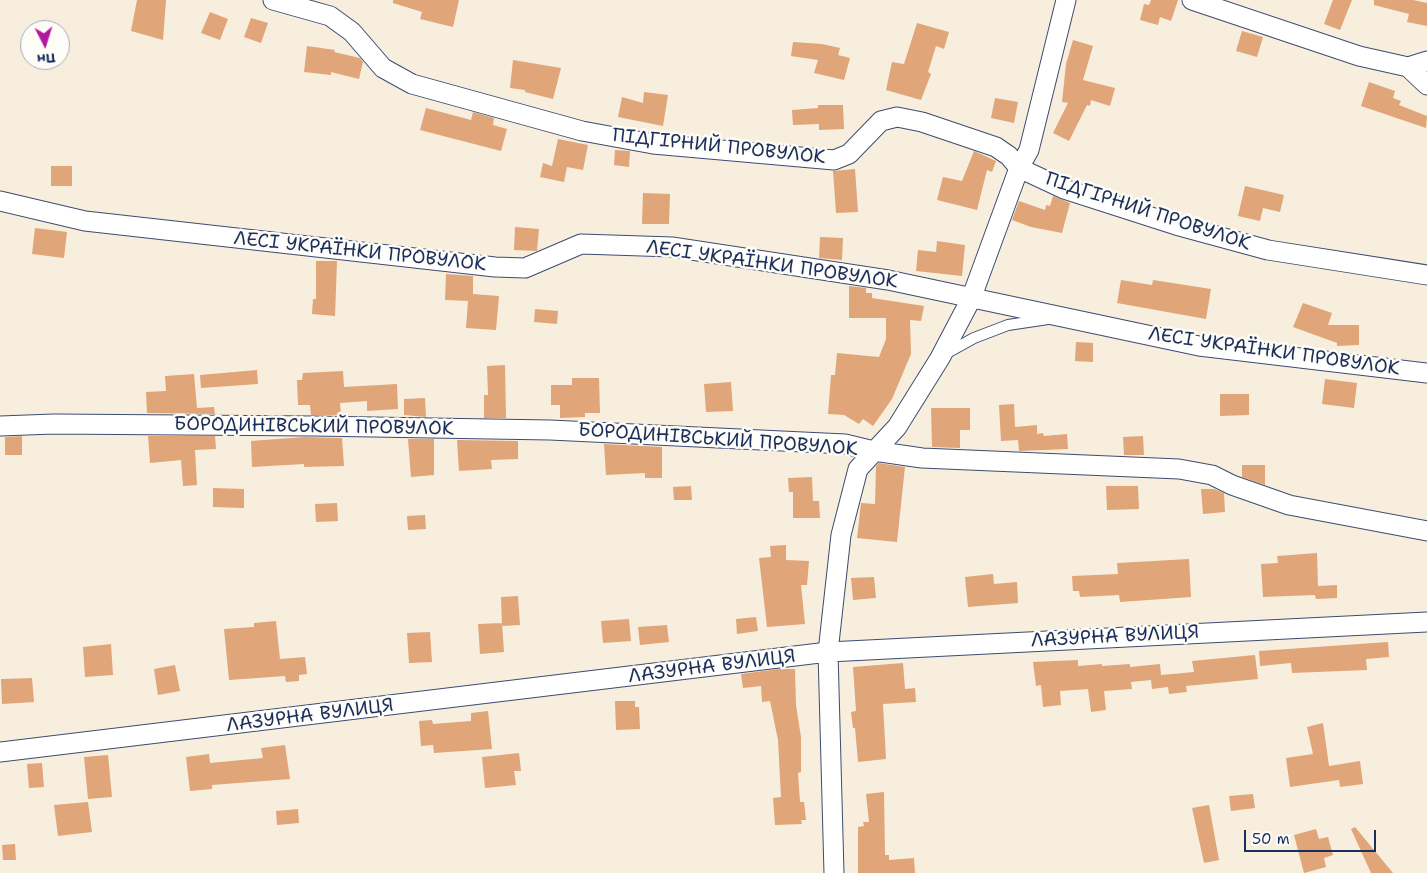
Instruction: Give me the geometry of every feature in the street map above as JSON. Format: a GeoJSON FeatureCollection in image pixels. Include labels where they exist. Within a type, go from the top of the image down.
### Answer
{"type":"FeatureCollection","features":[{"type":"Feature","properties":{"kind":"street","name":"ПІДГІРНИЙ ПРОВУЛОК"},"geometry":{"type":"LineString","coordinates":[[273,0],[330,16],[352,32],[383,68],[412,84],[582,130],[653,144],[834,160],[849,154],[881,122],[897,117],[922,122],[996,147],[1009,156],[1019,168],[1064,189],[1176,225],[1268,250],[1427,275]]}},
{"type":"Feature","properties":{"kind":"street"},"geometry":{"type":"LineString","coordinates":[[834,873],[828,652],[841,535],[858,469],[897,427],[940,358],[971,299],[1019,168],[1029,150],[1066,0]]}},
{"type":"Feature","properties":{"kind":"street"},"geometry":{"type":"LineString","coordinates":[[1192,0],[1359,56],[1408,66],[1427,61]]}},
{"type":"Feature","properties":{"kind":"street"},"geometry":{"type":"LineString","coordinates":[[1408,66],[1427,85]]}},
{"type":"Feature","properties":{"kind":"street","name":"ЛЕСІ УКРАЇНКИ ПРОВУЛОК"},"geometry":{"type":"LineString","coordinates":[[0,201],[85,221],[495,267],[525,268],[581,244],[672,247],[888,280],[1199,346],[1427,373]]}},
{"type":"Feature","properties":{"kind":"street","name":"БОРОДИНІВСЬКИЙ ПРОВУЛОК"},"geometry":{"type":"LineString","coordinates":[[0,426],[54,424],[274,425],[550,430],[844,444],[874,451],[922,458],[1179,469],[1212,475],[1232,485],[1288,505],[1427,531]]}},
{"type":"Feature","properties":{"kind":"street","name":"ЛАЗУРНА ВУЛИЦЯ"},"geometry":{"type":"LineString","coordinates":[[0,752],[828,652],[1427,622]]}},
{"type":"Feature","properties":{"kind":"lane"},"geometry":{"type":"LineString","coordinates":[[940,358],[974,338],[1008,325],[1057,317]]}},
{"type":"Feature","properties":{"kind":"building"},"geometry":{"type":"Polygon","coordinates":[[[137,0],[166,0],[163,40],[131,31],[137,0]]]}},
{"type":"Feature","properties":{"kind":"building"},"geometry":{"type":"Polygon","coordinates":[[[393,0],[459,0],[453,27],[420,19],[422,12],[393,3],[393,0]]]}},
{"type":"Feature","properties":{"kind":"building"},"geometry":{"type":"Polygon","coordinates":[[[1151,0],[1178,0],[1171,21],[1160,17],[1158,25],[1140,20],[1144,4],[1149,5],[1151,0]]]}},
{"type":"Feature","properties":{"kind":"building"},"geometry":{"type":"Polygon","coordinates":[[[1333,0],[1352,0],[1340,30],[1324,24],[1333,0]]]}},
{"type":"Feature","properties":{"kind":"building"},"geometry":{"type":"Polygon","coordinates":[[[1374,0],[1413,0],[1427,3],[1427,26],[1407,22],[1409,14],[1374,5],[1374,0]]]}},
{"type":"Feature","properties":{"kind":"building"},"geometry":{"type":"Polygon","coordinates":[[[210,12],[228,19],[220,40],[201,33],[210,12]]]}},
{"type":"Feature","properties":{"kind":"building"},"geometry":{"type":"Polygon","coordinates":[[[251,18],[268,23],[261,43],[244,37],[251,18]]]}},
{"type":"Feature","properties":{"kind":"building"},"geometry":{"type":"Polygon","coordinates":[[[917,23],[949,32],[944,49],[936,46],[928,72],[931,74],[921,100],[886,90],[892,62],[904,64],[917,23]]]}},
{"type":"Feature","properties":{"kind":"building"},"geometry":{"type":"Polygon","coordinates":[[[1242,31],[1263,37],[1257,57],[1236,51],[1242,31]]]}},
{"type":"Feature","properties":{"kind":"building"},"geometry":{"type":"Polygon","coordinates":[[[1073,40],[1093,46],[1083,80],[1115,88],[1110,106],[1091,100],[1090,106],[1087,105],[1069,141],[1053,133],[1068,103],[1062,102],[1066,64],[1073,40]]]}},
{"type":"Feature","properties":{"kind":"building"},"geometry":{"type":"Polygon","coordinates":[[[793,42],[822,44],[840,48],[838,55],[850,58],[844,80],[814,73],[818,60],[791,56],[793,42]]]}},
{"type":"Feature","properties":{"kind":"building"},"geometry":{"type":"Polygon","coordinates":[[[307,46],[335,50],[334,52],[360,58],[363,62],[359,79],[331,72],[331,75],[304,72],[307,46]]]}},
{"type":"Feature","properties":{"kind":"building"},"geometry":{"type":"Polygon","coordinates":[[[513,60],[561,68],[553,99],[525,92],[525,90],[510,88],[513,60]]]}},
{"type":"Feature","properties":{"kind":"building"},"geometry":{"type":"Polygon","coordinates":[[[1369,82],[1395,91],[1393,98],[1401,101],[1399,105],[1427,116],[1426,128],[1361,106],[1369,82]]]}},
{"type":"Feature","properties":{"kind":"building"},"geometry":{"type":"Polygon","coordinates":[[[644,92],[668,95],[663,126],[618,117],[622,97],[643,103],[644,92]]]}},
{"type":"Feature","properties":{"kind":"building"},"geometry":{"type":"Polygon","coordinates":[[[995,98],[1018,102],[1014,123],[991,118],[995,98]]]}},
{"type":"Feature","properties":{"kind":"building"},"geometry":{"type":"Polygon","coordinates":[[[818,105],[843,105],[844,129],[819,130],[819,124],[793,125],[792,110],[818,108],[818,105]]]}},
{"type":"Feature","properties":{"kind":"building"},"geometry":{"type":"Polygon","coordinates":[[[426,108],[471,120],[473,112],[494,118],[493,125],[507,129],[501,151],[420,130],[426,108]]]}},
{"type":"Feature","properties":{"kind":"building"},"geometry":{"type":"Polygon","coordinates":[[[558,139],[588,145],[583,170],[567,167],[564,182],[540,177],[543,163],[552,166],[558,139]]]}},
{"type":"Feature","properties":{"kind":"building"},"geometry":{"type":"Polygon","coordinates":[[[615,150],[630,151],[629,167],[614,165],[615,150]]]}},
{"type":"Feature","properties":{"kind":"building"},"geometry":{"type":"Polygon","coordinates":[[[974,151],[996,161],[992,172],[987,170],[977,210],[937,200],[943,177],[962,181],[974,151]]]}},
{"type":"Feature","properties":{"kind":"building"},"geometry":{"type":"Polygon","coordinates":[[[51,166],[72,166],[72,186],[51,186],[51,166]]]}},
{"type":"Feature","properties":{"kind":"building"},"geometry":{"type":"Polygon","coordinates":[[[855,169],[858,212],[836,213],[833,171],[855,169]]]}},
{"type":"Feature","properties":{"kind":"building"},"geometry":{"type":"Polygon","coordinates":[[[1245,186],[1284,195],[1280,212],[1263,208],[1260,221],[1238,216],[1245,186]]]}},
{"type":"Feature","properties":{"kind":"building"},"geometry":{"type":"Polygon","coordinates":[[[643,193],[670,194],[669,224],[642,224],[643,193]]]}},
{"type":"Feature","properties":{"kind":"building"},"geometry":{"type":"Polygon","coordinates":[[[1053,196],[1070,203],[1062,233],[1031,227],[1012,220],[1019,201],[1045,210],[1046,205],[1050,206],[1053,196]]]}},
{"type":"Feature","properties":{"kind":"building"},"geometry":{"type":"Polygon","coordinates":[[[515,227],[539,229],[537,251],[514,250],[515,227]]]}},
{"type":"Feature","properties":{"kind":"building"},"geometry":{"type":"Polygon","coordinates":[[[35,228],[67,232],[64,258],[32,254],[35,228]]]}},
{"type":"Feature","properties":{"kind":"building"},"geometry":{"type":"Polygon","coordinates":[[[820,237],[843,238],[842,260],[819,258],[820,237]]]}},
{"type":"Feature","properties":{"kind":"building"},"geometry":{"type":"Polygon","coordinates":[[[937,241],[965,245],[962,276],[916,271],[918,250],[936,252],[937,241]]]}},
{"type":"Feature","properties":{"kind":"building"},"geometry":{"type":"Polygon","coordinates":[[[316,261],[337,261],[335,316],[312,314],[313,299],[316,299],[316,261]]]}},
{"type":"Feature","properties":{"kind":"building"},"geometry":{"type":"Polygon","coordinates":[[[446,274],[473,276],[473,294],[499,296],[496,330],[466,328],[468,301],[445,300],[446,274]]]}},
{"type":"Feature","properties":{"kind":"building"},"geometry":{"type":"Polygon","coordinates":[[[1121,280],[1152,285],[1153,280],[1211,289],[1206,319],[1117,303],[1121,280]]]}},
{"type":"Feature","properties":{"kind":"building"},"geometry":{"type":"Polygon","coordinates":[[[849,286],[866,288],[866,293],[872,293],[872,298],[924,306],[921,321],[910,320],[911,354],[892,399],[873,426],[863,419],[859,424],[844,415],[828,414],[831,375],[835,375],[837,353],[879,357],[886,339],[886,318],[849,318],[849,286]]]}},
{"type":"Feature","properties":{"kind":"building"},"geometry":{"type":"Polygon","coordinates":[[[1303,303],[1332,313],[1328,325],[1359,325],[1359,345],[1337,346],[1337,343],[1293,327],[1303,303]]]}},
{"type":"Feature","properties":{"kind":"building"},"geometry":{"type":"Polygon","coordinates":[[[535,309],[558,311],[557,324],[534,322],[535,309]]]}},
{"type":"Feature","properties":{"kind":"building"},"geometry":{"type":"Polygon","coordinates":[[[1076,342],[1093,343],[1093,362],[1075,361],[1076,342]]]}},
{"type":"Feature","properties":{"kind":"building"},"geometry":{"type":"Polygon","coordinates":[[[505,365],[506,418],[484,418],[484,395],[488,395],[487,366],[505,365]]]}},
{"type":"Feature","properties":{"kind":"building"},"geometry":{"type":"Polygon","coordinates":[[[257,370],[258,384],[201,388],[200,375],[257,370]]]}},
{"type":"Feature","properties":{"kind":"building"},"geometry":{"type":"Polygon","coordinates":[[[343,371],[344,387],[397,384],[398,409],[367,411],[367,401],[340,403],[341,415],[311,415],[310,405],[298,405],[297,380],[302,380],[303,373],[343,371]]]}},
{"type":"Feature","properties":{"kind":"building"},"geometry":{"type":"Polygon","coordinates":[[[194,374],[197,408],[214,407],[215,414],[147,413],[146,392],[166,391],[165,376],[194,374]]]}},
{"type":"Feature","properties":{"kind":"building"},"geometry":{"type":"Polygon","coordinates":[[[572,378],[599,378],[600,413],[585,413],[585,417],[560,418],[560,405],[551,405],[551,385],[572,385],[572,378]]]}},
{"type":"Feature","properties":{"kind":"building"},"geometry":{"type":"Polygon","coordinates":[[[1325,379],[1357,383],[1354,408],[1322,404],[1325,379]]]}},
{"type":"Feature","properties":{"kind":"building"},"geometry":{"type":"Polygon","coordinates":[[[731,382],[733,411],[706,412],[704,384],[731,382]]]}},
{"type":"Feature","properties":{"kind":"building"},"geometry":{"type":"Polygon","coordinates":[[[1220,394],[1249,394],[1249,415],[1220,416],[1220,394]]]}},
{"type":"Feature","properties":{"kind":"building"},"geometry":{"type":"Polygon","coordinates":[[[425,398],[426,417],[404,415],[404,399],[425,398]]]}},
{"type":"Feature","properties":{"kind":"building"},"geometry":{"type":"Polygon","coordinates":[[[1014,404],[1015,427],[1037,425],[1037,434],[1043,433],[1044,436],[1067,434],[1068,449],[1019,451],[1018,440],[1001,441],[999,405],[1014,404]]]}},
{"type":"Feature","properties":{"kind":"building"},"geometry":{"type":"Polygon","coordinates":[[[931,408],[970,408],[970,430],[960,430],[960,448],[932,447],[931,408]]]}},
{"type":"Feature","properties":{"kind":"building"},"geometry":{"type":"Polygon","coordinates":[[[22,436],[22,455],[5,455],[5,437],[22,436]]]}},
{"type":"Feature","properties":{"kind":"building"},"geometry":{"type":"Polygon","coordinates":[[[148,436],[215,436],[216,449],[195,450],[197,485],[183,486],[181,460],[150,463],[148,436]]]}},
{"type":"Feature","properties":{"kind":"building"},"geometry":{"type":"Polygon","coordinates":[[[1143,436],[1144,455],[1124,455],[1123,437],[1143,436]]]}},
{"type":"Feature","properties":{"kind":"building"},"geometry":{"type":"Polygon","coordinates":[[[304,437],[342,438],[344,466],[304,467],[304,464],[252,467],[251,441],[304,437]]]}},
{"type":"Feature","properties":{"kind":"building"},"geometry":{"type":"Polygon","coordinates":[[[408,439],[434,439],[434,475],[411,477],[408,439]]]}},
{"type":"Feature","properties":{"kind":"building"},"geometry":{"type":"Polygon","coordinates":[[[457,440],[518,441],[518,459],[491,460],[492,469],[459,471],[457,440]]]}},
{"type":"Feature","properties":{"kind":"building"},"geometry":{"type":"Polygon","coordinates":[[[604,444],[662,447],[662,478],[645,478],[645,473],[606,475],[604,444]]]}},
{"type":"Feature","properties":{"kind":"building"},"geometry":{"type":"Polygon","coordinates":[[[879,463],[905,467],[897,542],[857,538],[861,503],[875,504],[876,466],[879,463]]]}},
{"type":"Feature","properties":{"kind":"building"},"geometry":{"type":"Polygon","coordinates":[[[1242,465],[1265,465],[1265,485],[1242,477],[1242,465]]]}},
{"type":"Feature","properties":{"kind":"building"},"geometry":{"type":"Polygon","coordinates":[[[812,477],[813,501],[819,501],[820,518],[793,518],[793,492],[789,492],[788,478],[812,477]]]}},
{"type":"Feature","properties":{"kind":"building"},"geometry":{"type":"Polygon","coordinates":[[[691,486],[692,500],[674,500],[673,487],[691,486]]]}},
{"type":"Feature","properties":{"kind":"building"},"geometry":{"type":"Polygon","coordinates":[[[1106,486],[1138,486],[1139,509],[1107,510],[1106,486]]]}},
{"type":"Feature","properties":{"kind":"building"},"geometry":{"type":"Polygon","coordinates":[[[213,488],[244,489],[244,508],[213,507],[213,488]]]}},
{"type":"Feature","properties":{"kind":"building"},"geometry":{"type":"Polygon","coordinates":[[[1201,489],[1214,489],[1224,493],[1225,512],[1203,514],[1201,489]]]}},
{"type":"Feature","properties":{"kind":"building"},"geometry":{"type":"Polygon","coordinates":[[[337,503],[338,521],[316,522],[315,504],[337,503]]]}},
{"type":"Feature","properties":{"kind":"building"},"geometry":{"type":"Polygon","coordinates":[[[425,515],[426,529],[408,530],[407,516],[425,515]]]}},
{"type":"Feature","properties":{"kind":"building"},"geometry":{"type":"Polygon","coordinates":[[[786,545],[786,560],[809,561],[807,585],[801,585],[805,624],[767,627],[759,558],[771,557],[770,546],[786,545]]]}},
{"type":"Feature","properties":{"kind":"building"},"geometry":{"type":"Polygon","coordinates":[[[1317,553],[1318,586],[1337,585],[1337,598],[1316,599],[1315,595],[1263,597],[1261,564],[1278,563],[1277,556],[1317,553]]]}},
{"type":"Feature","properties":{"kind":"building"},"geometry":{"type":"Polygon","coordinates":[[[1189,559],[1191,597],[1120,602],[1119,595],[1080,597],[1079,591],[1073,591],[1072,576],[1118,574],[1117,563],[1189,559]]]}},
{"type":"Feature","properties":{"kind":"building"},"geometry":{"type":"Polygon","coordinates":[[[993,574],[994,584],[1017,582],[1018,603],[968,607],[965,577],[993,574]]]}},
{"type":"Feature","properties":{"kind":"building"},"geometry":{"type":"Polygon","coordinates":[[[874,577],[876,598],[853,600],[851,578],[874,577]]]}},
{"type":"Feature","properties":{"kind":"building"},"geometry":{"type":"Polygon","coordinates":[[[518,596],[520,625],[502,626],[501,597],[518,596]]]}},
{"type":"Feature","properties":{"kind":"building"},"geometry":{"type":"Polygon","coordinates":[[[756,617],[758,631],[737,634],[736,619],[756,617]]]}},
{"type":"Feature","properties":{"kind":"building"},"geometry":{"type":"Polygon","coordinates":[[[629,619],[631,641],[603,643],[601,621],[629,619]]]}},
{"type":"Feature","properties":{"kind":"building"},"geometry":{"type":"Polygon","coordinates":[[[276,621],[280,659],[305,657],[307,674],[299,675],[299,681],[286,682],[285,676],[229,680],[224,629],[254,627],[254,623],[276,621]]]}},
{"type":"Feature","properties":{"kind":"building"},"geometry":{"type":"Polygon","coordinates":[[[502,623],[504,652],[480,654],[478,624],[502,623]]]}},
{"type":"Feature","properties":{"kind":"building"},"geometry":{"type":"Polygon","coordinates":[[[667,625],[669,642],[640,645],[638,627],[667,625]]]}},
{"type":"Feature","properties":{"kind":"building"},"geometry":{"type":"Polygon","coordinates":[[[430,632],[432,662],[409,663],[407,633],[430,632]]]}},
{"type":"Feature","properties":{"kind":"building"},"geometry":{"type":"Polygon","coordinates":[[[1388,642],[1389,657],[1366,659],[1367,670],[1292,673],[1291,663],[1260,666],[1259,651],[1388,642]]]}},
{"type":"Feature","properties":{"kind":"building"},"geometry":{"type":"Polygon","coordinates":[[[111,644],[113,675],[85,677],[83,647],[111,644]]]}},
{"type":"Feature","properties":{"kind":"building"},"geometry":{"type":"Polygon","coordinates":[[[1255,655],[1258,679],[1186,686],[1187,692],[1169,694],[1168,687],[1152,689],[1151,680],[1131,682],[1132,689],[1104,691],[1106,710],[1091,712],[1088,689],[1060,691],[1061,705],[1043,707],[1041,685],[1036,686],[1033,662],[1078,660],[1078,666],[1130,664],[1130,667],[1160,664],[1161,675],[1194,672],[1192,661],[1255,655]]]}},
{"type":"Feature","properties":{"kind":"building"},"geometry":{"type":"Polygon","coordinates":[[[903,663],[905,689],[915,688],[916,702],[883,704],[886,759],[858,762],[855,728],[853,728],[851,712],[856,711],[853,667],[903,663]]]}},
{"type":"Feature","properties":{"kind":"building"},"geometry":{"type":"Polygon","coordinates":[[[175,665],[180,691],[158,695],[154,669],[175,665]]]}},
{"type":"Feature","properties":{"kind":"building"},"geometry":{"type":"Polygon","coordinates":[[[778,669],[795,669],[796,705],[801,737],[801,772],[798,773],[800,802],[804,802],[806,820],[801,820],[802,824],[775,825],[773,798],[781,797],[778,740],[770,701],[762,702],[761,686],[743,688],[741,674],[778,669]]]}},
{"type":"Feature","properties":{"kind":"building"},"geometry":{"type":"Polygon","coordinates":[[[32,678],[34,702],[2,704],[1,679],[32,678]]]}},
{"type":"Feature","properties":{"kind":"building"},"geometry":{"type":"Polygon","coordinates":[[[615,701],[635,701],[635,707],[639,707],[640,729],[616,730],[615,701]]]}},
{"type":"Feature","properties":{"kind":"building"},"geometry":{"type":"Polygon","coordinates":[[[488,711],[492,749],[434,753],[433,745],[421,746],[419,721],[432,720],[433,724],[471,721],[471,713],[488,711]]]}},
{"type":"Feature","properties":{"kind":"building"},"geometry":{"type":"Polygon","coordinates":[[[1323,723],[1329,766],[1360,761],[1363,784],[1340,787],[1339,780],[1290,787],[1286,758],[1313,754],[1307,727],[1323,723]]]}},
{"type":"Feature","properties":{"kind":"building"},"geometry":{"type":"Polygon","coordinates":[[[285,745],[290,779],[212,785],[212,789],[190,791],[186,757],[209,754],[210,763],[263,758],[261,748],[285,745]]]}},
{"type":"Feature","properties":{"kind":"building"},"geometry":{"type":"Polygon","coordinates":[[[519,753],[521,771],[514,771],[516,785],[485,788],[482,757],[519,753]]]}},
{"type":"Feature","properties":{"kind":"building"},"geometry":{"type":"Polygon","coordinates":[[[108,755],[112,797],[88,799],[84,757],[108,755]]]}},
{"type":"Feature","properties":{"kind":"building"},"geometry":{"type":"Polygon","coordinates":[[[42,763],[44,787],[29,788],[27,764],[42,763]]]}},
{"type":"Feature","properties":{"kind":"building"},"geometry":{"type":"Polygon","coordinates":[[[884,792],[885,855],[889,855],[889,860],[914,858],[915,873],[858,873],[858,827],[864,826],[863,822],[869,822],[866,794],[884,792]]]}},
{"type":"Feature","properties":{"kind":"building"},"geometry":{"type":"Polygon","coordinates":[[[1253,794],[1255,808],[1231,811],[1229,796],[1253,794]]]}},
{"type":"Feature","properties":{"kind":"building"},"geometry":{"type":"Polygon","coordinates":[[[88,802],[92,832],[58,836],[54,805],[88,802]]]}},
{"type":"Feature","properties":{"kind":"building"},"geometry":{"type":"Polygon","coordinates":[[[1209,805],[1219,860],[1204,863],[1192,808],[1209,805]]]}},
{"type":"Feature","properties":{"kind":"building"},"geometry":{"type":"Polygon","coordinates":[[[298,809],[299,823],[277,825],[276,811],[298,809]]]}},
{"type":"Feature","properties":{"kind":"building"},"geometry":{"type":"Polygon","coordinates":[[[1355,827],[1393,873],[1371,873],[1351,829],[1355,827]]]}},
{"type":"Feature","properties":{"kind":"building"},"geometry":{"type":"Polygon","coordinates":[[[1316,829],[1319,839],[1328,837],[1333,855],[1324,858],[1326,867],[1304,873],[1294,835],[1316,829]]]}},
{"type":"Feature","properties":{"kind":"building"},"geometry":{"type":"Polygon","coordinates":[[[15,844],[16,860],[3,860],[2,845],[15,844]]]}}]}
